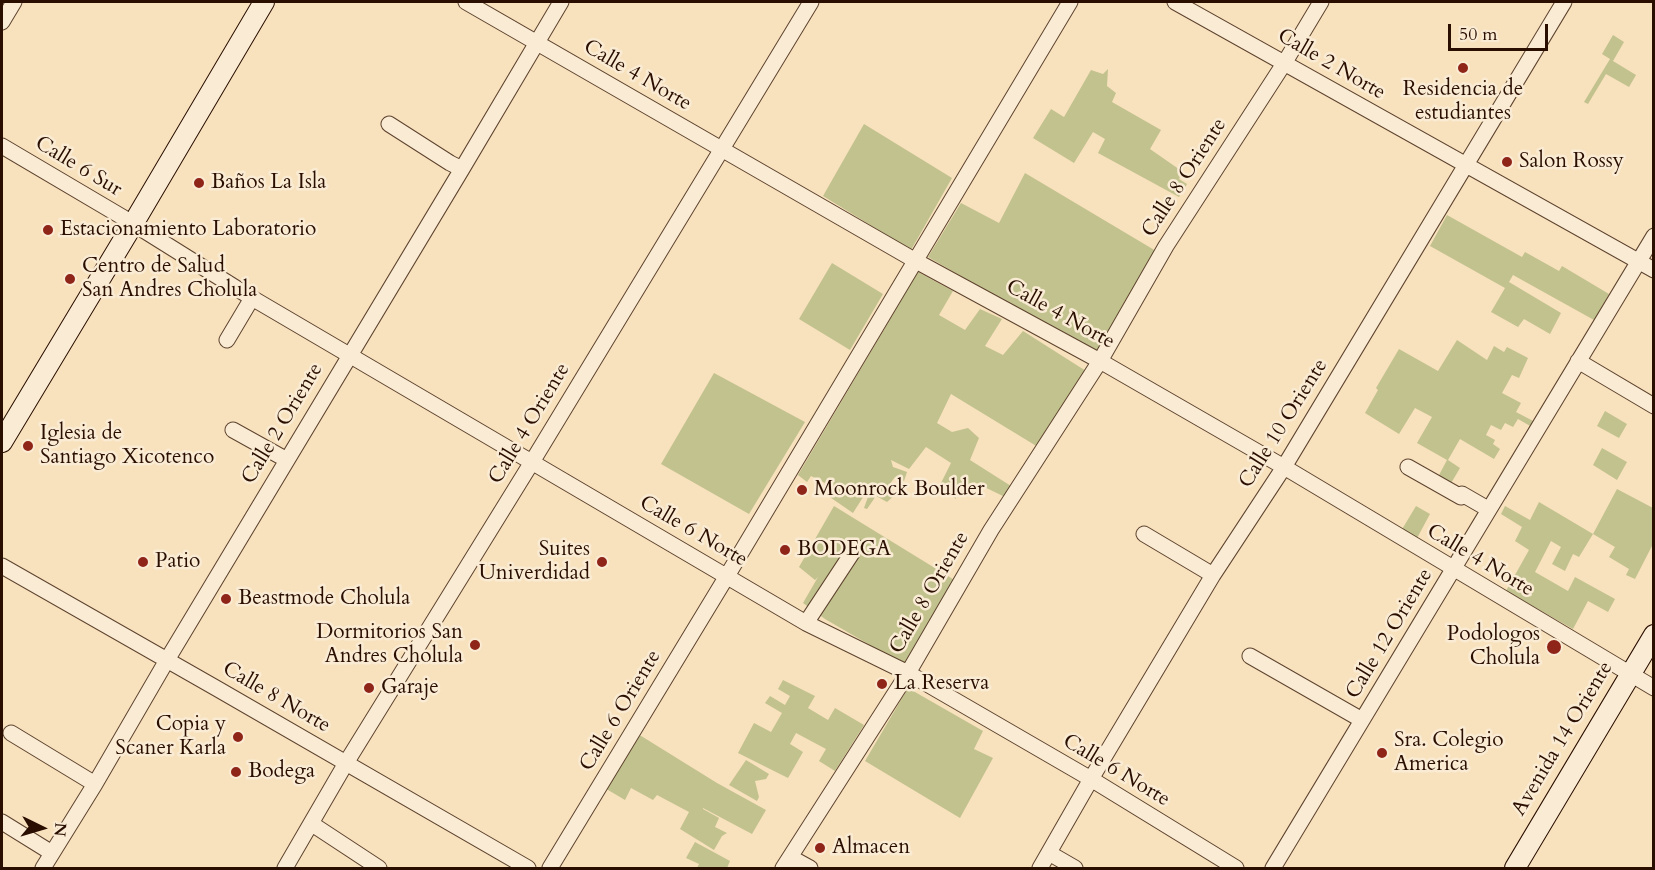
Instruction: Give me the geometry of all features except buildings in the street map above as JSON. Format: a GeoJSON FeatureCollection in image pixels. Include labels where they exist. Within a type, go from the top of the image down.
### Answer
{"type":"FeatureCollection","features":[{"type":"Feature","properties":{"kind":"main road"},"geometry":{"type":"LineString","coordinates":[[2,442],[264,2]]}},
{"type":"Feature","properties":{"kind":"main road","name":"Avenida 14 Oriente"},"geometry":{"type":"LineString","coordinates":[[1515,868],[1653,635]]}},
{"type":"Feature","properties":{"kind":"street"},"geometry":{"type":"LineString","coordinates":[[2,22],[14,2]]}},
{"type":"Feature","properties":{"kind":"street","name":"Calle 4 Norte"},"geometry":{"type":"LineString","coordinates":[[466,2],[916,261],[1100,361],[1284,467],[1653,688]]}},
{"type":"Feature","properties":{"kind":"street","name":"Calle 2 Oriente"},"geometry":{"type":"LineString","coordinates":[[43,868],[561,2]]}},
{"type":"Feature","properties":{"kind":"street","name":"Calle 4 Oriente"},"geometry":{"type":"LineString","coordinates":[[285,868],[346,763],[811,2]]}},
{"type":"Feature","properties":{"kind":"street","name":"Calle 6 Oriente"},"geometry":{"type":"LineString","coordinates":[[550,868],[728,576],[1070,2]]}},
{"type":"Feature","properties":{"kind":"street","name":"Calle 2 Norte"},"geometry":{"type":"LineString","coordinates":[[1175,2],[1653,270]]}},
{"type":"Feature","properties":{"kind":"street","name":"Calle 8 Oriente"},"geometry":{"type":"LineString","coordinates":[[787,863],[908,673],[991,530],[1100,361],[1166,246],[1321,2]]}},
{"type":"Feature","properties":{"kind":"street","name":"Calle 10 Oriente"},"geometry":{"type":"LineString","coordinates":[[1040,868],[1213,575],[1284,467],[1564,2]]}},
{"type":"Feature","properties":{"kind":"street"},"geometry":{"type":"LineString","coordinates":[[389,124],[462,169]]}},
{"type":"Feature","properties":{"kind":"street","name":"Calle 6 Sur"},"geometry":{"type":"LineString","coordinates":[[2,146],[133,224]]}},
{"type":"Feature","properties":{"kind":"street","name":"Calle 6 Norte"},"geometry":{"type":"LineString","coordinates":[[133,224],[252,298],[806,623],[908,673],[1091,779],[1236,868]]}},
{"type":"Feature","properties":{"kind":"street","name":"Calle 12 Oriente"},"geometry":{"type":"LineString","coordinates":[[1273,868],[1653,236]]}},
{"type":"Feature","properties":{"kind":"street"},"geometry":{"type":"LineString","coordinates":[[227,340],[252,298]]}},
{"type":"Feature","properties":{"kind":"street"},"geometry":{"type":"LineString","coordinates":[[1578,361],[1653,405]]}},
{"type":"Feature","properties":{"kind":"street"},"geometry":{"type":"LineString","coordinates":[[233,430],[287,460]]}},
{"type":"Feature","properties":{"kind":"street"},"geometry":{"type":"LineString","coordinates":[[1408,467],[1461,497],[1462,494],[1488,509]]}},
{"type":"Feature","properties":{"kind":"street"},"geometry":{"type":"LineString","coordinates":[[1144,534],[1213,575]]}},
{"type":"Feature","properties":{"kind":"street"},"geometry":{"type":"LineString","coordinates":[[806,623],[856,547]]}},
{"type":"Feature","properties":{"kind":"street","name":"Calle 8 Norte"},"geometry":{"type":"LineString","coordinates":[[2,566],[528,868]]}},
{"type":"Feature","properties":{"kind":"street"},"geometry":{"type":"LineString","coordinates":[[1250,656],[1362,720]]}},
{"type":"Feature","properties":{"kind":"street"},"geometry":{"type":"LineString","coordinates":[[11,733],[95,784]]}},
{"type":"Feature","properties":{"kind":"street"},"geometry":{"type":"LineString","coordinates":[[2,822],[52,853]]}},
{"type":"Feature","properties":{"kind":"street"},"geometry":{"type":"LineString","coordinates":[[312,824],[380,868]]}},
{"type":"Feature","properties":{"kind":"street"},"geometry":{"type":"LineString","coordinates":[[1049,853],[1076,868]]}},
{"type":"Feature","properties":{"kind":"street"},"geometry":{"type":"LineString","coordinates":[[787,863],[810,868]]}},
{"type":"Feature","properties":{"kind":"green space"},"geometry":{"type":"Polygon","coordinates":[[[1613,35],[1624,42],[1613,61],[1636,75],[1629,87],[1606,74],[1588,104],[1584,102],[1610,59],[1602,54],[1613,35]]]}},
{"type":"Feature","properties":{"kind":"green space"},"geometry":{"type":"Polygon","coordinates":[[[1108,69],[1107,86],[1116,93],[1112,102],[1161,130],[1150,149],[1183,172],[1179,179],[1187,184],[1179,197],[1098,153],[1105,139],[1093,132],[1074,163],[1033,138],[1051,109],[1064,117],[1091,70],[1103,74],[1108,69]]]}},
{"type":"Feature","properties":{"kind":"green space"},"geometry":{"type":"Polygon","coordinates":[[[864,124],[952,178],[911,250],[823,196],[864,124]]]}},
{"type":"Feature","properties":{"kind":"green space"},"geometry":{"type":"Polygon","coordinates":[[[1025,173],[1156,251],[1096,354],[928,257],[961,203],[999,223],[1025,173]]]}},
{"type":"Feature","properties":{"kind":"green space"},"geometry":{"type":"Polygon","coordinates":[[[1447,215],[1522,257],[1525,252],[1559,271],[1562,266],[1609,294],[1594,320],[1513,275],[1509,282],[1561,313],[1550,334],[1524,319],[1518,327],[1491,312],[1505,288],[1430,246],[1447,215]]]}},
{"type":"Feature","properties":{"kind":"green space"},"geometry":{"type":"Polygon","coordinates":[[[832,263],[883,294],[850,350],[799,319],[832,263]]]}},
{"type":"Feature","properties":{"kind":"green space"},"geometry":{"type":"Polygon","coordinates":[[[918,272],[953,291],[939,315],[965,330],[980,309],[1002,319],[985,346],[1003,355],[1023,331],[1086,371],[1038,447],[951,394],[937,423],[952,432],[968,428],[979,438],[970,460],[1011,486],[1005,497],[974,482],[972,486],[957,485],[956,499],[939,487],[951,463],[926,447],[909,469],[891,460],[893,467],[907,472],[904,481],[895,477],[886,489],[896,494],[887,502],[876,496],[867,509],[864,508],[868,497],[865,494],[853,513],[821,491],[825,483],[811,476],[807,482],[798,475],[918,272]]]}},
{"type":"Feature","properties":{"kind":"green space"},"geometry":{"type":"Polygon","coordinates":[[[1457,340],[1487,360],[1494,346],[1504,352],[1507,347],[1528,358],[1519,378],[1512,375],[1502,393],[1521,403],[1516,412],[1535,422],[1532,427],[1518,419],[1513,427],[1505,423],[1501,430],[1491,425],[1486,435],[1495,440],[1493,444],[1500,449],[1494,459],[1460,439],[1448,460],[1460,468],[1450,485],[1438,477],[1447,460],[1417,443],[1432,417],[1415,408],[1399,434],[1365,413],[1378,390],[1376,388],[1399,349],[1438,371],[1457,340]]]}},
{"type":"Feature","properties":{"kind":"green space"},"geometry":{"type":"Polygon","coordinates":[[[714,373],[805,422],[749,514],[661,464],[714,373]]]}},
{"type":"Feature","properties":{"kind":"green space"},"geometry":{"type":"Polygon","coordinates":[[[1605,411],[1627,424],[1619,438],[1597,426],[1605,411]]]}},
{"type":"Feature","properties":{"kind":"green space"},"geometry":{"type":"Polygon","coordinates":[[[1602,448],[1627,462],[1617,480],[1593,465],[1602,448]]]}},
{"type":"Feature","properties":{"kind":"green space"},"geometry":{"type":"Polygon","coordinates":[[[1617,489],[1653,508],[1653,544],[1635,579],[1626,575],[1629,569],[1609,557],[1615,547],[1593,534],[1617,489]]]}},
{"type":"Feature","properties":{"kind":"green space"},"geometry":{"type":"Polygon","coordinates":[[[1539,502],[1593,534],[1579,557],[1573,554],[1565,571],[1552,564],[1561,547],[1551,541],[1535,572],[1568,591],[1575,577],[1615,599],[1608,612],[1588,601],[1573,629],[1506,591],[1529,550],[1515,541],[1522,527],[1501,514],[1505,506],[1530,520],[1539,502]]]}},
{"type":"Feature","properties":{"kind":"green space"},"geometry":{"type":"Polygon","coordinates":[[[834,506],[956,581],[911,652],[909,663],[901,663],[825,619],[803,603],[818,577],[815,580],[799,567],[834,506]]]}},
{"type":"Feature","properties":{"kind":"green space"},"geometry":{"type":"Polygon","coordinates":[[[1416,506],[1430,514],[1416,540],[1401,531],[1416,506]]]}},
{"type":"Feature","properties":{"kind":"green space"},"geometry":{"type":"Polygon","coordinates":[[[783,680],[815,696],[808,708],[828,720],[835,708],[864,725],[835,771],[819,761],[826,749],[796,733],[790,744],[803,752],[788,778],[738,753],[754,723],[771,732],[782,713],[765,703],[770,696],[785,705],[790,696],[778,689],[783,680]]]}},
{"type":"Feature","properties":{"kind":"green space"},"geometry":{"type":"Polygon","coordinates":[[[908,688],[983,731],[974,749],[993,758],[960,818],[865,761],[908,688]]]}},
{"type":"Feature","properties":{"kind":"green space"},"geometry":{"type":"Polygon","coordinates":[[[638,734],[717,783],[766,810],[752,834],[703,808],[719,818],[715,827],[727,833],[722,836],[714,850],[680,829],[689,812],[657,795],[653,800],[631,788],[625,800],[603,787],[638,734]]]}},
{"type":"Feature","properties":{"kind":"green space"},"geometry":{"type":"Polygon","coordinates":[[[746,760],[769,774],[766,779],[755,781],[759,797],[757,801],[729,785],[746,760]]]}},
{"type":"Feature","properties":{"kind":"green space"},"geometry":{"type":"Polygon","coordinates":[[[695,842],[730,861],[727,868],[697,868],[699,864],[686,858],[695,842]]]}},
{"type":"Feature","properties":{"kind":"place","name":"Residencia de estudiantes"},"geometry":{"type":"Point","coordinates":[1463,68]}},
{"type":"Feature","properties":{"kind":"place","name":"Salon Rossy"},"geometry":{"type":"Point","coordinates":[1507,162]}},
{"type":"Feature","properties":{"kind":"place","name":"Baños La Isla"},"geometry":{"type":"Point","coordinates":[199,183]}},
{"type":"Feature","properties":{"kind":"place","name":"Estacionamiento Laboratorio"},"geometry":{"type":"Point","coordinates":[48,230]}},
{"type":"Feature","properties":{"kind":"place","name":"Centro de Salud San Andres Cholula"},"geometry":{"type":"Point","coordinates":[70,279]}},
{"type":"Feature","properties":{"kind":"place","name":"Iglesia de Santiago Xicotenco"},"geometry":{"type":"Point","coordinates":[28,446]}},
{"type":"Feature","properties":{"kind":"place","name":"Moonrock Boulder"},"geometry":{"type":"Point","coordinates":[802,490]}},
{"type":"Feature","properties":{"kind":"place","name":"BODEGA"},"geometry":{"type":"Point","coordinates":[785,550]}},
{"type":"Feature","properties":{"kind":"place","name":"Patio"},"geometry":{"type":"Point","coordinates":[143,562]}},
{"type":"Feature","properties":{"kind":"place","name":"Suites Univerdidad"},"geometry":{"type":"Point","coordinates":[602,562]}},
{"type":"Feature","properties":{"kind":"place","name":"Beastmode Cholula"},"geometry":{"type":"Point","coordinates":[226,599]}},
{"type":"Feature","properties":{"kind":"place","name":"Dormitorios San Andres Cholula"},"geometry":{"type":"Point","coordinates":[475,645]}},
{"type":"Feature","properties":{"kind":"place","name":"Podologos Cholula"},"geometry":{"type":"Point","coordinates":[1554,647]}},
{"type":"Feature","properties":{"kind":"place","name":"La Reserva"},"geometry":{"type":"Point","coordinates":[882,684]}},
{"type":"Feature","properties":{"kind":"place","name":"Garaje"},"geometry":{"type":"Point","coordinates":[369,688]}},
{"type":"Feature","properties":{"kind":"place","name":"Copia y Scaner Karla"},"geometry":{"type":"Point","coordinates":[238,737]}},
{"type":"Feature","properties":{"kind":"place","name":"Sra. Colegio America"},"geometry":{"type":"Point","coordinates":[1382,753]}},
{"type":"Feature","properties":{"kind":"place","name":"Bodega"},"geometry":{"type":"Point","coordinates":[236,772]}},
{"type":"Feature","properties":{"kind":"place","name":"Almacen"},"geometry":{"type":"Point","coordinates":[820,848]}}]}
